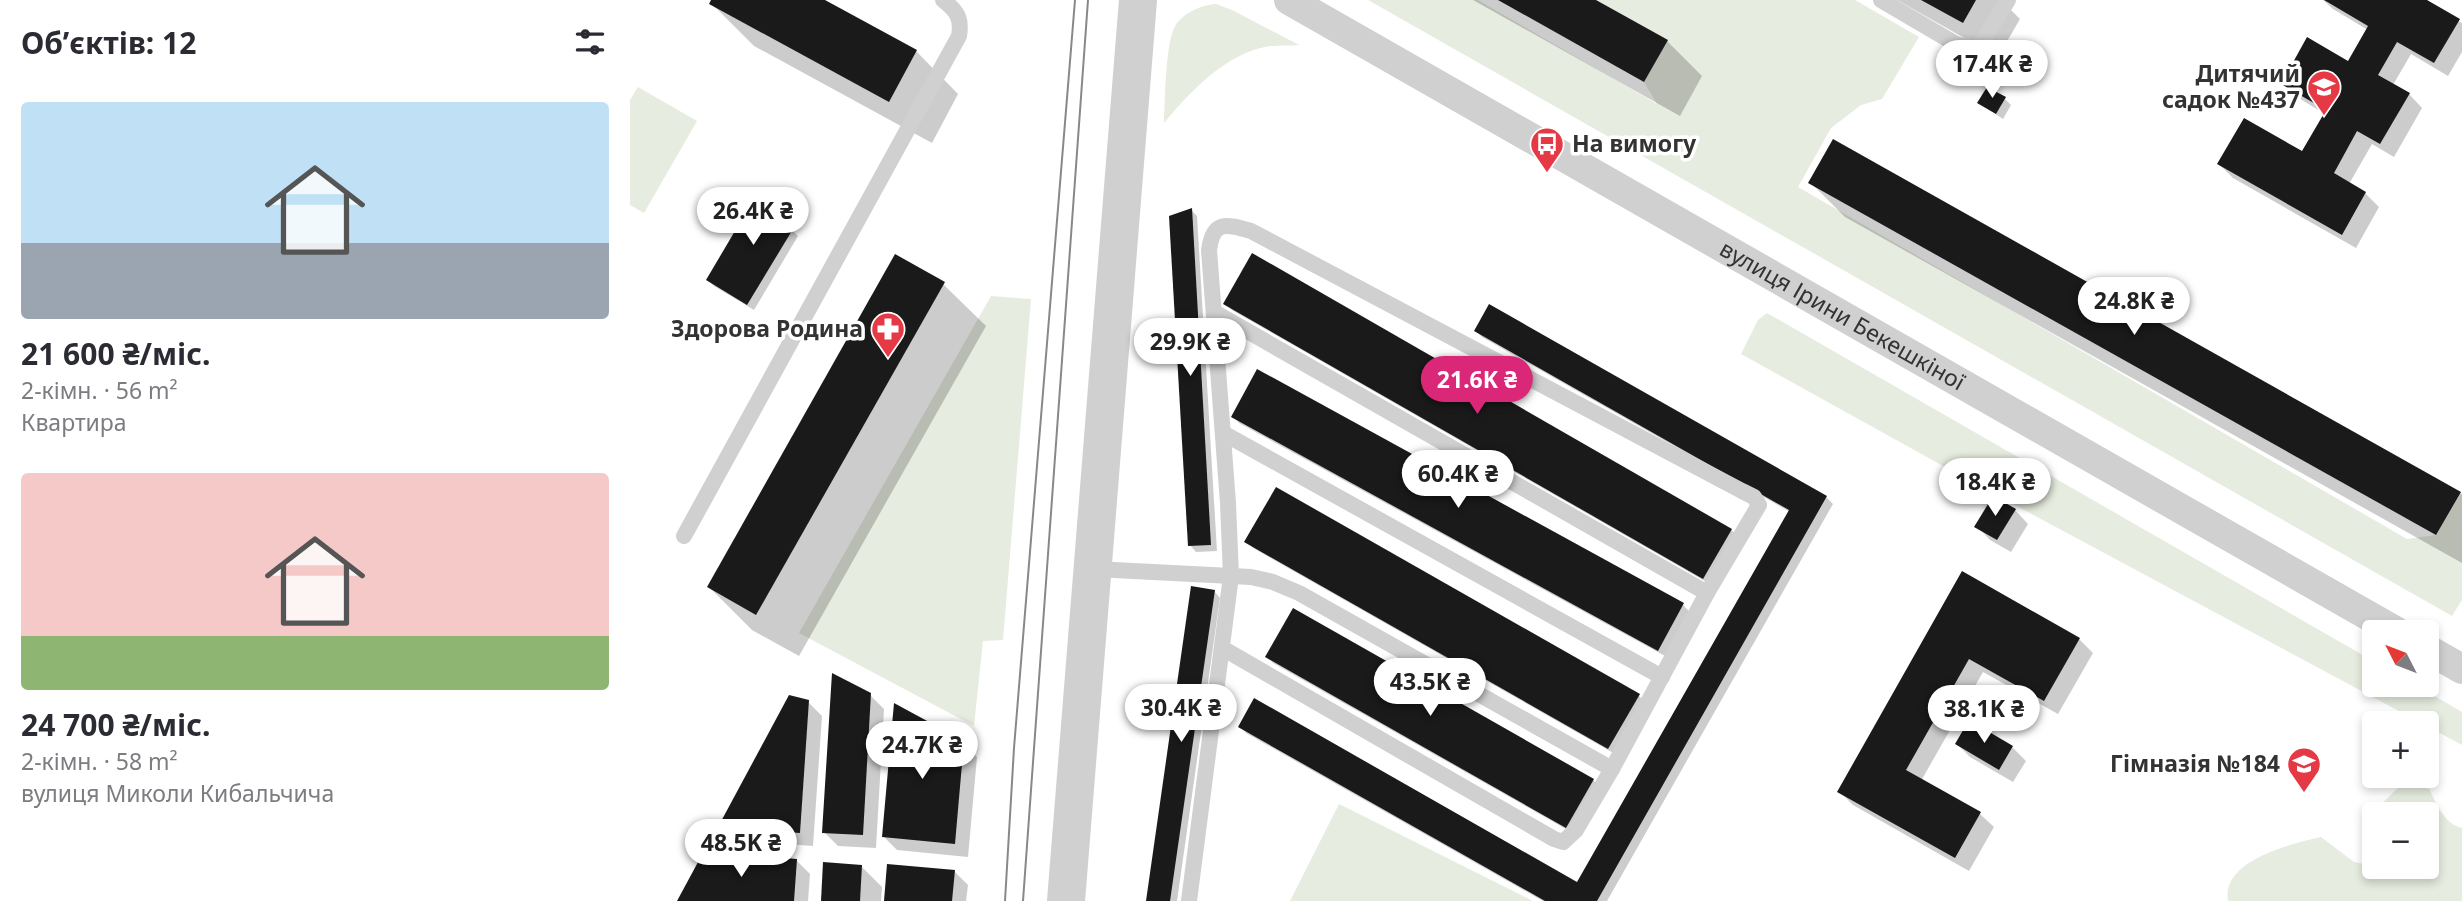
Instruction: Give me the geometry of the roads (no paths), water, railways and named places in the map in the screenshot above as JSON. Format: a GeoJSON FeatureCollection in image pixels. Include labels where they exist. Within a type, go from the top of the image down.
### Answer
{"type":"FeatureCollection","features":[{"type":"Feature","properties":{"kind":"street"},"geometry":{"type":"LineString","coordinates":[[1066,901],[1139,0]]}},
{"type":"Feature","properties":{"kind":"street","name":"вулиця Ірини Бекешкіної"},"geometry":{"type":"LineString","coordinates":[[1289,0],[2376,620]]}},
{"type":"Feature","properties":{"kind":"street"},"geometry":{"type":"LineString","coordinates":[[2440,656],[2462,669]]}},
{"type":"Feature","properties":{"kind":"lane"},"geometry":{"type":"LineString","coordinates":[[684,536],[959,36],[961,24],[958,13],[943,0]]}},
{"type":"Feature","properties":{"kind":"lane"},"geometry":{"type":"LineString","coordinates":[[1881,0],[1956,44],[1969,48],[1978,48],[2008,0]]}},
{"type":"Feature","properties":{"kind":"lane"},"geometry":{"type":"LineString","coordinates":[[1189,901],[1231,576],[1209,250],[1211,237],[1217,229],[1228,225],[1251,231],[1754,497],[1759,505],[1758,511],[1707,593],[1612,769],[1572,836],[1563,842],[1222,648]]}},
{"type":"Feature","properties":{"kind":"lane"},"geometry":{"type":"LineString","coordinates":[[1214,312],[1707,593]]}},
{"type":"Feature","properties":{"kind":"lane"},"geometry":{"type":"LineString","coordinates":[[1223,433],[1662,677]]}},
{"type":"Feature","properties":{"kind":"lane"},"geometry":{"type":"LineString","coordinates":[[1094,569],[1231,576],[1272,582],[1299,593],[1612,769]]}},
{"type":"Feature","properties":{"kind":"tram line"},"geometry":{"type":"LineString","coordinates":[[1005,901],[1014,748],[1075,0]]}},
{"type":"Feature","properties":{"kind":"tram line"},"geometry":{"type":"LineString","coordinates":[[1023,901],[1088,0]]}},
{"type":"Feature","properties":{"kind":"place","name":"Дитячий садок №437"},"geometry":{"type":"Point","coordinates":[2324,117]}},
{"type":"Feature","properties":{"kind":"place","name":"На вимогу"},"geometry":{"type":"Point","coordinates":[1547,174]}},
{"type":"Feature","properties":{"kind":"place","name":"Здорова Родина"},"geometry":{"type":"Point","coordinates":[888,359]}},
{"type":"Feature","properties":{"kind":"place","name":"Гімназія №184"},"geometry":{"type":"Point","coordinates":[2304,794]}}]}
